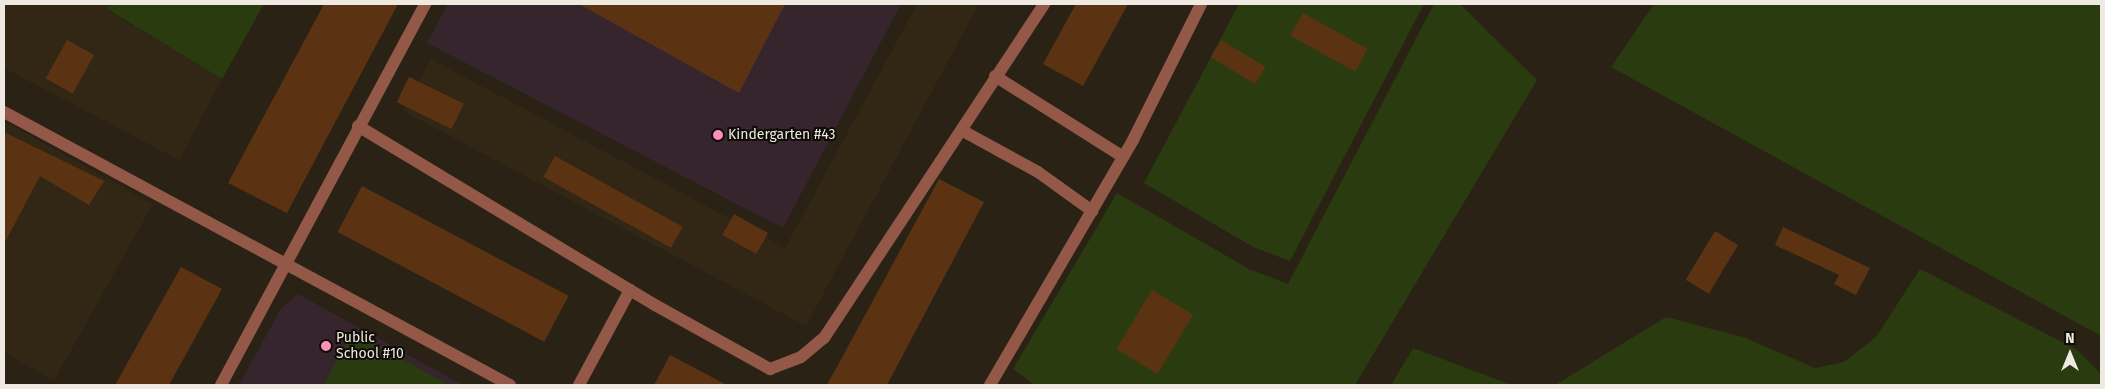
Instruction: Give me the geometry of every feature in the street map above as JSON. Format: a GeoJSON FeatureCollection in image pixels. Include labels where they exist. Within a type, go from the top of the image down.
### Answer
{"type":"FeatureCollection","features":[{"type":"Feature","properties":{"kind":"street"},"geometry":{"type":"LineString","coordinates":[[221,385],[284,263],[424,4]]}},
{"type":"Feature","properties":{"kind":"street"},"geometry":{"type":"LineString","coordinates":[[358,126],[630,290],[770,369],[802,357],[824,338],[963,131],[995,76],[1044,4]]}},
{"type":"Feature","properties":{"kind":"street"},"geometry":{"type":"LineString","coordinates":[[990,385],[1123,157],[1201,4]]}},
{"type":"Feature","properties":{"kind":"street"},"geometry":{"type":"LineString","coordinates":[[995,76],[1123,157]]}},
{"type":"Feature","properties":{"kind":"street"},"geometry":{"type":"LineString","coordinates":[[4,112],[510,385]]}},
{"type":"Feature","properties":{"kind":"street"},"geometry":{"type":"LineString","coordinates":[[963,131],[1038,172],[1092,211]]}},
{"type":"Feature","properties":{"kind":"street"},"geometry":{"type":"LineString","coordinates":[[579,385],[630,290]]}},
{"type":"Feature","properties":{"kind":"shaded area"},"geometry":{"type":"Polygon","coordinates":[[[4,4],[110,4],[107,10],[222,79],[179,160],[4,68],[4,4]]]}},
{"type":"Feature","properties":{"kind":"shaded area","name":"Kindergarten #43"},"geometry":{"type":"Polygon","coordinates":[[[448,4],[901,4],[783,228],[427,43],[448,4]]]}},
{"type":"Feature","properties":{"kind":"shaded area"},"geometry":{"type":"Polygon","coordinates":[[[917,4],[979,4],[806,326],[403,111],[431,59],[785,248],[917,4]]]}},
{"type":"Feature","properties":{"kind":"shaded area"},"geometry":{"type":"Polygon","coordinates":[[[4,121],[153,204],[54,381],[4,352],[4,121]]]}},
{"type":"Feature","properties":{"kind":"shaded area","name":"Public School #10"},"geometry":{"type":"Polygon","coordinates":[[[298,294],[463,385],[239,385],[281,308],[298,294]]]}},
{"type":"Feature","properties":{"kind":"green space"},"geometry":{"type":"Polygon","coordinates":[[[110,4],[264,4],[222,79],[107,9],[110,4]]]}},
{"type":"Feature","properties":{"kind":"green space"},"geometry":{"type":"Polygon","coordinates":[[[1239,4],[1424,4],[1290,261],[1253,247],[1144,183],[1239,4]]]}},
{"type":"Feature","properties":{"kind":"green space"},"geometry":{"type":"Polygon","coordinates":[[[1434,4],[1460,4],[1537,80],[1355,385],[1035,385],[1013,369],[1117,193],[1249,269],[1288,284],[1434,4]]]}},
{"type":"Feature","properties":{"kind":"green space"},"geometry":{"type":"Polygon","coordinates":[[[1654,4],[2101,4],[2101,336],[1611,67],[1654,4]]]}},
{"type":"Feature","properties":{"kind":"green space"},"geometry":{"type":"Polygon","coordinates":[[[1920,269],[2076,349],[2101,374],[2101,385],[1555,385],[1666,317],[1743,337],[1815,368],[1844,362],[1876,337],[1920,269]]]}},
{"type":"Feature","properties":{"kind":"green space"},"geometry":{"type":"Polygon","coordinates":[[[353,332],[449,385],[323,385],[353,332]]]}},
{"type":"Feature","properties":{"kind":"green space"},"geometry":{"type":"Polygon","coordinates":[[[1413,348],[1512,385],[1391,385],[1413,348]]]}},
{"type":"Feature","properties":{"kind":"building"},"geometry":{"type":"Polygon","coordinates":[[[324,4],[398,4],[287,213],[228,183],[324,4]]]}},
{"type":"Feature","properties":{"kind":"building"},"geometry":{"type":"Polygon","coordinates":[[[579,4],[785,4],[739,93],[579,4]]]}},
{"type":"Feature","properties":{"kind":"building"},"geometry":{"type":"Polygon","coordinates":[[[1076,4],[1128,4],[1083,86],[1043,64],[1076,4]]]}},
{"type":"Feature","properties":{"kind":"building"},"geometry":{"type":"Polygon","coordinates":[[[1303,13],[1368,49],[1355,72],[1290,36],[1303,13]]]}},
{"type":"Feature","properties":{"kind":"building"},"geometry":{"type":"Polygon","coordinates":[[[67,40],[94,55],[73,94],[46,78],[67,40]]]}},
{"type":"Feature","properties":{"kind":"building"},"geometry":{"type":"Polygon","coordinates":[[[1221,40],[1266,67],[1255,84],[1211,57],[1221,40]]]}},
{"type":"Feature","properties":{"kind":"building"},"geometry":{"type":"Polygon","coordinates":[[[409,77],[464,104],[452,129],[397,102],[409,77]]]}},
{"type":"Feature","properties":{"kind":"building"},"geometry":{"type":"Polygon","coordinates":[[[4,132],[104,181],[89,205],[40,176],[4,244],[4,132]]]}},
{"type":"Feature","properties":{"kind":"building"},"geometry":{"type":"Polygon","coordinates":[[[555,156],[683,227],[671,248],[543,177],[555,156]]]}},
{"type":"Feature","properties":{"kind":"building"},"geometry":{"type":"Polygon","coordinates":[[[939,179],[984,202],[887,385],[827,385],[939,179]]]}},
{"type":"Feature","properties":{"kind":"building"},"geometry":{"type":"Polygon","coordinates":[[[362,186],[569,296],[544,342],[338,232],[362,186]]]}},
{"type":"Feature","properties":{"kind":"building"},"geometry":{"type":"Polygon","coordinates":[[[734,214],[768,233],[756,254],[722,235],[734,214]]]}},
{"type":"Feature","properties":{"kind":"building"},"geometry":{"type":"Polygon","coordinates":[[[1783,227],[1870,268],[1856,295],[1834,284],[1839,275],[1775,245],[1783,227]]]}},
{"type":"Feature","properties":{"kind":"building"},"geometry":{"type":"Polygon","coordinates":[[[1715,231],[1738,245],[1709,294],[1686,280],[1715,231]]]}},
{"type":"Feature","properties":{"kind":"building"},"geometry":{"type":"Polygon","coordinates":[[[181,267],[222,289],[169,385],[115,385],[181,267]]]}},
{"type":"Feature","properties":{"kind":"building"},"geometry":{"type":"Polygon","coordinates":[[[1152,290],[1193,315],[1158,374],[1116,349],[1152,290]]]}},
{"type":"Feature","properties":{"kind":"building"},"geometry":{"type":"Polygon","coordinates":[[[670,355],[727,385],[654,385],[670,355]]]}},
{"type":"Feature","properties":{"kind":"place","name":"Kindergarten #43"},"geometry":{"type":"Point","coordinates":[718,135]}},
{"type":"Feature","properties":{"kind":"place","name":"Public School #10"},"geometry":{"type":"Point","coordinates":[326,346]}}]}
